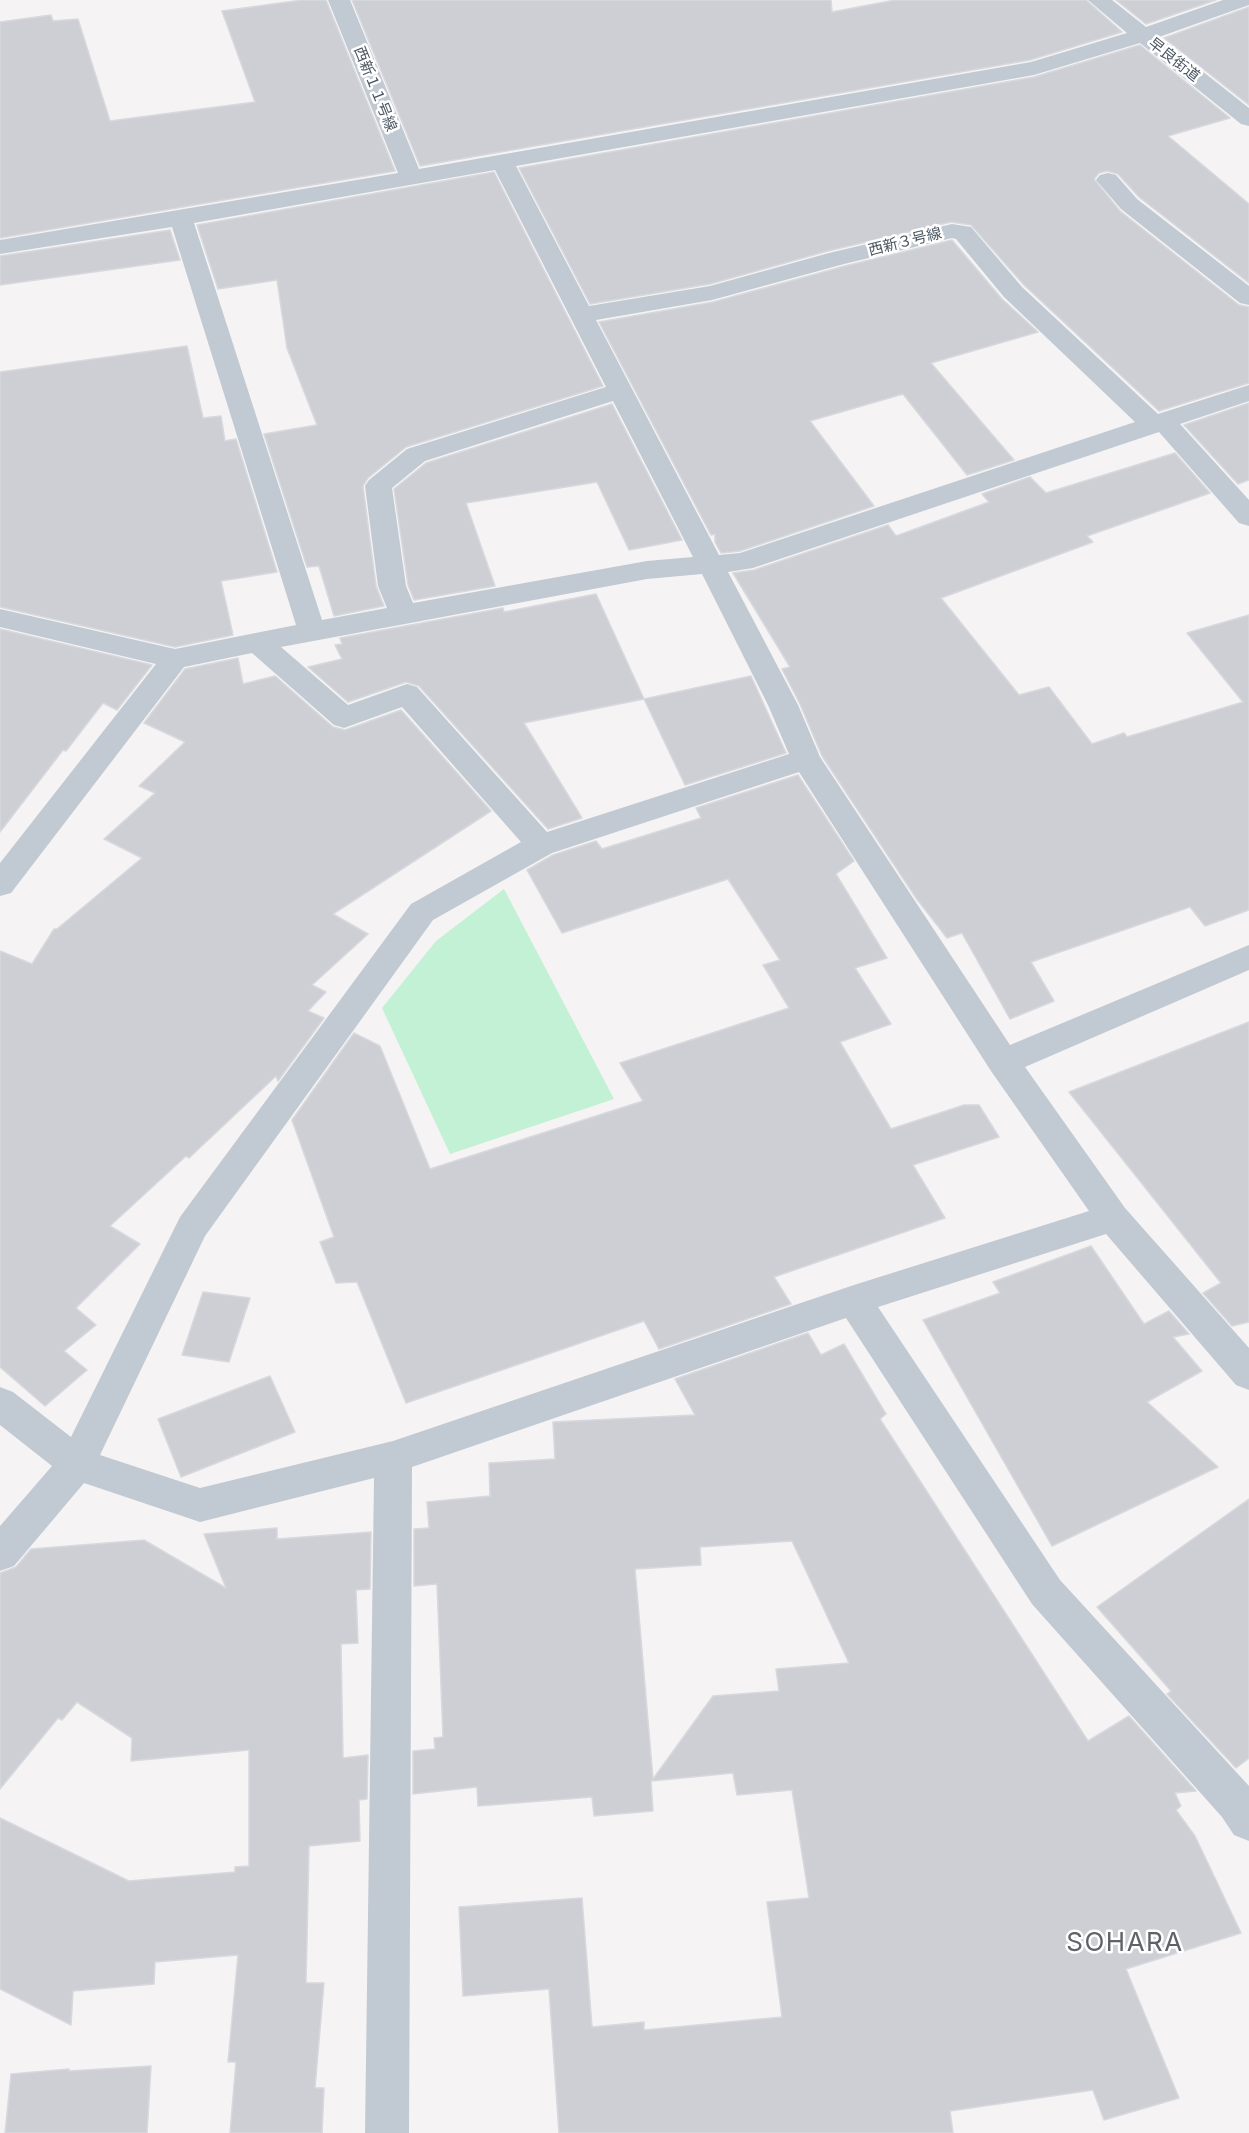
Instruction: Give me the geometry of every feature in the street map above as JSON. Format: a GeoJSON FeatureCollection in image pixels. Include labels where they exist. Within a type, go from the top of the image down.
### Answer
{"type":"FeatureCollection","features":[{"type":"Feature","properties":{"kind":"street","name":"西新１１号線"},"geometry":{"type":"LineString","coordinates":[[339,0],[411,177]]}},
{"type":"Feature","properties":{"kind":"street","name":"早良街道"},"geometry":{"type":"LineString","coordinates":[[1099,0],[1249,119]]}},
{"type":"Feature","properties":{"kind":"street"},"geometry":{"type":"LineString","coordinates":[[0,247],[181,218],[1034,68],[1143,35],[1244,0]]}},
{"type":"Feature","properties":{"kind":"street"},"geometry":{"type":"LineString","coordinates":[[502,161],[783,705],[806,759],[1003,1062],[1113,1218],[1249,1374]]}},
{"type":"Feature","properties":{"kind":"street"},"geometry":{"type":"LineString","coordinates":[[1108,180],[1129,204],[1249,298]]}},
{"type":"Feature","properties":{"kind":"street"},"geometry":{"type":"LineString","coordinates":[[181,218],[312,631]]}},
{"type":"Feature","properties":{"kind":"street","name":"西新３号線"},"geometry":{"type":"LineString","coordinates":[[582,315],[712,293],[861,253],[952,231],[963,232],[1013,292],[1159,424]]}},
{"type":"Feature","properties":{"kind":"street"},"geometry":{"type":"LineString","coordinates":[[404,614],[392,586],[378,486],[416,455],[621,390]]}},
{"type":"Feature","properties":{"kind":"street"},"geometry":{"type":"LineString","coordinates":[[0,618],[175,659],[312,631],[647,570],[711,567],[743,562],[1249,393]]}},
{"type":"Feature","properties":{"kind":"street"},"geometry":{"type":"LineString","coordinates":[[1159,424],[1249,517]]}},
{"type":"Feature","properties":{"kind":"street"},"geometry":{"type":"LineString","coordinates":[[258,642],[344,718],[407,694],[542,844]]}},
{"type":"Feature","properties":{"kind":"street"},"geometry":{"type":"LineString","coordinates":[[0,885],[175,659]]}},
{"type":"Feature","properties":{"kind":"street"},"geometry":{"type":"LineString","coordinates":[[0,1554],[77,1464],[192,1227],[422,912],[542,844],[806,759]]}},
{"type":"Feature","properties":{"kind":"street"},"geometry":{"type":"LineString","coordinates":[[1003,1062],[1249,957]]}},
{"type":"Feature","properties":{"kind":"street"},"geometry":{"type":"LineString","coordinates":[[0,1403],[77,1464],[200,1506],[393,1457],[854,1300],[1113,1218]]}},
{"type":"Feature","properties":{"kind":"street"},"geometry":{"type":"LineString","coordinates":[[854,1300],[1046,1592],[1237,1803],[1249,1821]]}},
{"type":"Feature","properties":{"kind":"street"},"geometry":{"type":"LineString","coordinates":[[387,2133],[393,1457]]}},
{"type":"Feature","properties":{"kind":"green space"},"geometry":{"type":"Polygon","coordinates":[[[504,889],[614,1099],[450,1154],[382,1008],[436,941],[504,889]]]}},
{"type":"Feature","properties":{"kind":"building"},"geometry":{"type":"Polygon","coordinates":[[[302,0],[326,0],[395,171],[0,238],[0,22],[51,15],[53,21],[78,19],[110,121],[255,102],[222,11],[302,0]]]}},
{"type":"Feature","properties":{"kind":"building"},"geometry":{"type":"Polygon","coordinates":[[[352,0],[831,0],[832,12],[895,0],[1086,0],[1122,32],[1030,60],[420,166],[352,0]]]}},
{"type":"Feature","properties":{"kind":"building"},"geometry":{"type":"Polygon","coordinates":[[[1116,0],[1216,0],[1146,24],[1116,0]]]}},
{"type":"Feature","properties":{"kind":"building"},"geometry":{"type":"Polygon","coordinates":[[[1249,7],[1249,105],[1164,38],[1249,7]]]}},
{"type":"Feature","properties":{"kind":"building"},"geometry":{"type":"Polygon","coordinates":[[[1140,45],[1230,118],[1168,136],[1249,204],[1249,283],[1139,197],[1118,174],[1107,171],[1099,173],[1094,179],[1120,211],[1239,305],[1249,307],[1249,383],[1159,411],[1024,285],[971,225],[951,222],[828,251],[710,284],[590,304],[519,168],[1034,77],[1140,45]]]}},
{"type":"Feature","properties":{"kind":"building"},"geometry":{"type":"Polygon","coordinates":[[[494,172],[603,386],[406,447],[368,478],[363,486],[376,586],[384,606],[334,616],[319,566],[307,567],[264,434],[317,425],[287,348],[277,280],[218,289],[197,225],[494,172]]]}},
{"type":"Feature","properties":{"kind":"building"},"geometry":{"type":"Polygon","coordinates":[[[170,230],[180,260],[0,285],[0,256],[170,230]]]}},
{"type":"Feature","properties":{"kind":"building"},"geometry":{"type":"Polygon","coordinates":[[[952,240],[1002,299],[1038,332],[931,363],[1014,460],[967,475],[903,394],[810,421],[874,506],[740,551],[721,553],[715,542],[715,534],[711,535],[599,322],[713,302],[952,240]]]}},
{"type":"Feature","properties":{"kind":"building"},"geometry":{"type":"Polygon","coordinates":[[[187,346],[203,418],[221,416],[225,441],[236,439],[277,572],[221,581],[233,635],[175,647],[0,607],[0,372],[187,346]]]}},
{"type":"Feature","properties":{"kind":"building"},"geometry":{"type":"Polygon","coordinates":[[[1249,403],[1249,480],[1238,484],[1184,425],[1249,403]]]}},
{"type":"Feature","properties":{"kind":"building"},"geometry":{"type":"Polygon","coordinates":[[[612,404],[682,540],[629,550],[597,482],[466,503],[495,586],[414,600],[408,585],[394,489],[426,463],[612,404]]]}},
{"type":"Feature","properties":{"kind":"building"},"geometry":{"type":"Polygon","coordinates":[[[1175,453],[1210,493],[1087,536],[1093,542],[941,598],[1019,695],[1049,687],[1092,744],[1124,733],[1127,737],[1243,702],[1187,633],[1249,615],[1249,910],[1205,926],[1190,907],[1031,962],[1054,1001],[1010,1019],[962,933],[947,938],[916,898],[822,756],[782,669],[790,667],[733,573],[754,570],[888,525],[896,536],[989,502],[982,494],[1030,477],[1046,493],[1175,453]]]}},
{"type":"Feature","properties":{"kind":"building"},"geometry":{"type":"Polygon","coordinates":[[[596,594],[644,699],[524,723],[582,818],[548,829],[419,686],[406,682],[348,702],[308,667],[342,659],[335,645],[342,644],[340,638],[503,608],[504,612],[596,594]]]}},
{"type":"Feature","properties":{"kind":"building"},"geometry":{"type":"Polygon","coordinates":[[[0,629],[152,665],[117,710],[103,703],[66,751],[63,750],[0,832],[0,629]]]}},
{"type":"Feature","properties":{"kind":"building"},"geometry":{"type":"Polygon","coordinates":[[[238,658],[243,684],[275,676],[333,727],[345,730],[401,710],[491,811],[333,914],[368,934],[312,985],[326,992],[308,1011],[324,1018],[278,1081],[276,1076],[189,1158],[186,1156],[110,1226],[140,1244],[76,1308],[96,1325],[64,1351],[87,1370],[45,1406],[0,1367],[0,951],[32,964],[54,929],[57,929],[142,858],[104,839],[155,793],[139,786],[185,742],[144,723],[185,669],[238,658]]]}},
{"type":"Feature","properties":{"kind":"building"},"geometry":{"type":"Polygon","coordinates":[[[751,676],[786,753],[685,785],[644,699],[751,676]]]}},
{"type":"Feature","properties":{"kind":"building"},"geometry":{"type":"Polygon","coordinates":[[[798,775],[854,861],[836,874],[887,958],[855,968],[891,1024],[840,1042],[891,1129],[964,1105],[979,1105],[999,1137],[913,1165],[945,1218],[774,1277],[791,1304],[659,1349],[644,1321],[406,1403],[357,1282],[336,1283],[320,1242],[334,1237],[292,1120],[354,1033],[380,1046],[430,1169],[643,1101],[620,1063],[789,1008],[763,965],[780,960],[728,879],[562,933],[527,870],[553,855],[596,841],[602,849],[701,818],[696,808],[798,775]]]}},
{"type":"Feature","properties":{"kind":"building"},"geometry":{"type":"Polygon","coordinates":[[[1249,1022],[1249,1322],[1232,1326],[1203,1293],[1221,1283],[1069,1092],[1249,1022]]]}},
{"type":"Feature","properties":{"kind":"building"},"geometry":{"type":"Polygon","coordinates":[[[1091,1246],[1144,1324],[1169,1311],[1189,1334],[1173,1337],[1202,1371],[1147,1402],[1218,1467],[1052,1546],[923,1320],[1000,1293],[993,1282],[1091,1246]]]}},
{"type":"Feature","properties":{"kind":"building"},"geometry":{"type":"Polygon","coordinates":[[[203,1292],[250,1298],[229,1362],[182,1355],[203,1292]]]}},
{"type":"Feature","properties":{"kind":"building"},"geometry":{"type":"Polygon","coordinates":[[[808,1333],[821,1355],[844,1344],[886,1414],[880,1419],[1088,1741],[1129,1716],[1196,1791],[1175,1793],[1181,1806],[1176,1810],[1195,1836],[1241,1933],[1126,1969],[1179,2098],[1104,2120],[1093,2090],[950,2111],[953,2133],[559,2133],[549,1989],[463,1996],[459,1907],[582,1898],[592,2027],[644,2022],[644,2030],[782,2017],[767,1902],[809,1898],[792,1790],[737,1795],[733,1773],[651,1781],[653,1811],[594,1816],[592,1797],[478,1806],[477,1787],[413,1794],[413,1751],[435,1749],[434,1738],[443,1737],[437,1584],[414,1586],[414,1529],[429,1528],[427,1502],[490,1496],[489,1463],[555,1459],[553,1422],[695,1415],[675,1379],[808,1333]],[[792,1541],[700,1547],[701,1565],[635,1569],[653,1779],[713,1696],[779,1691],[776,1669],[849,1663],[792,1541]]]}},
{"type":"Feature","properties":{"kind":"building"},"geometry":{"type":"Polygon","coordinates":[[[270,1376],[295,1432],[181,1477],[158,1419],[270,1376]]]}},
{"type":"Feature","properties":{"kind":"building"},"geometry":{"type":"Polygon","coordinates":[[[1249,1499],[1249,1758],[1236,1768],[1167,1694],[1171,1691],[1097,1607],[1249,1499]]]}},
{"type":"Feature","properties":{"kind":"building"},"geometry":{"type":"Polygon","coordinates":[[[277,1528],[277,1539],[371,1532],[370,1589],[356,1590],[358,1643],[341,1644],[343,1758],[368,1755],[367,1799],[359,1800],[360,1841],[309,1846],[306,1983],[324,1983],[315,2088],[324,2088],[322,2133],[230,2133],[236,2062],[228,2062],[238,1955],[155,1962],[154,1984],[73,1991],[71,2025],[0,1989],[0,1818],[129,1881],[235,1872],[235,1867],[249,1866],[249,1750],[131,1761],[132,1738],[77,1702],[62,1720],[58,1718],[0,1789],[0,1573],[16,1567],[31,1549],[144,1540],[226,1588],[204,1534],[277,1528]]]}},
{"type":"Feature","properties":{"kind":"building"},"geometry":{"type":"Polygon","coordinates":[[[151,2066],[147,2133],[5,2133],[11,2074],[151,2066]]]}},
{"type":"Feature","properties":{"kind":"district","name":"SOHARA"},"geometry":{"type":"Point","coordinates":[1125,1943]}}]}
